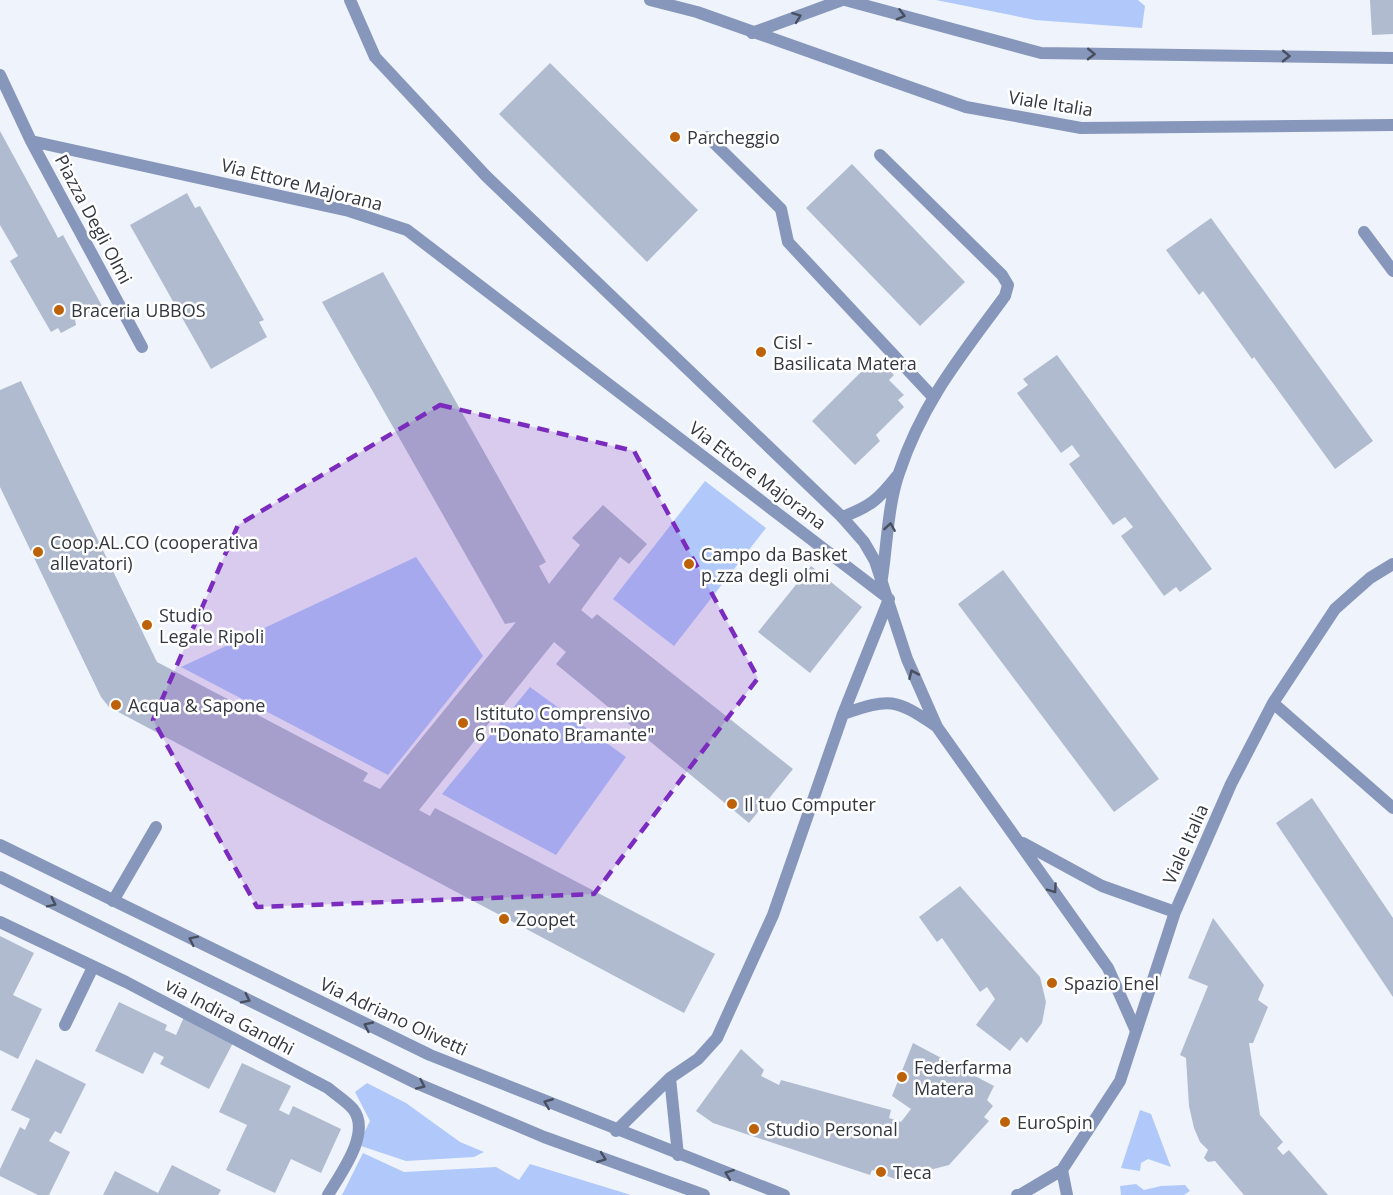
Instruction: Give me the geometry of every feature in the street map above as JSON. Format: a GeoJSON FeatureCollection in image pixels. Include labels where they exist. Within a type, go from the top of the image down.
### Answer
{"type":"FeatureCollection","features":[{"type":"Feature","properties":{"kind":"street","name":"Via Ettore Majorana"},"geometry":{"type":"LineString","coordinates":[[350,0],[375,57],[486,176],[842,517],[864,542],[890,599]]}},
{"type":"Feature","properties":{"kind":"street","name":"Viale Italia"},"geometry":{"type":"LineString","coordinates":[[650,0],[697,12],[966,107],[1082,128],[1393,125]]}},
{"type":"Feature","properties":{"kind":"street"},"geometry":{"type":"LineString","coordinates":[[752,33],[844,0],[1041,53],[1393,58]]}},
{"type":"Feature","properties":{"kind":"street","name":"Piazza Degli Olmi"},"geometry":{"type":"LineString","coordinates":[[0,75],[3,94],[31,141],[142,347]]}},
{"type":"Feature","properties":{"kind":"street"},"geometry":{"type":"LineString","coordinates":[[708,136],[781,208],[788,242],[932,396]]}},
{"type":"Feature","properties":{"kind":"street","name":"Via Ettore Majorana"},"geometry":{"type":"LineString","coordinates":[[31,141],[349,211],[407,230],[890,599]]}},
{"type":"Feature","properties":{"kind":"street"},"geometry":{"type":"LineString","coordinates":[[842,517],[879,500],[898,475],[932,396],[1005,296],[1008,285],[1002,275],[880,155]]}},
{"type":"Feature","properties":{"kind":"street"},"geometry":{"type":"LineString","coordinates":[[1364,232],[1393,271]]}},
{"type":"Feature","properties":{"kind":"street"},"geometry":{"type":"LineString","coordinates":[[882,578],[898,475]]}},
{"type":"Feature","properties":{"kind":"street","name":"Viale Italia"},"geometry":{"type":"LineString","coordinates":[[1018,1195],[1062,1170],[1120,1081],[1175,912],[1231,784],[1273,703],[1335,609],[1370,578],[1393,564]]}},
{"type":"Feature","properties":{"kind":"street"},"geometry":{"type":"LineString","coordinates":[[616,1131],[670,1078],[698,1059],[717,1038],[772,915],[843,714],[890,599]]}},
{"type":"Feature","properties":{"kind":"street"},"geometry":{"type":"LineString","coordinates":[[890,599],[907,659],[937,727],[1108,968],[1137,1031]]}},
{"type":"Feature","properties":{"kind":"street"},"geometry":{"type":"LineString","coordinates":[[843,714],[879,702],[907,706],[937,727]]}},
{"type":"Feature","properties":{"kind":"street"},"geometry":{"type":"LineString","coordinates":[[1273,703],[1393,808]]}},
{"type":"Feature","properties":{"kind":"street"},"geometry":{"type":"LineString","coordinates":[[113,901],[156,827]]}},
{"type":"Feature","properties":{"kind":"street"},"geometry":{"type":"LineString","coordinates":[[1020,841],[1102,886],[1175,912]]}},
{"type":"Feature","properties":{"kind":"street","name":"Via Adriano Olivetti"},"geometry":{"type":"LineString","coordinates":[[0,845],[420,1050],[616,1131],[784,1195]]}},
{"type":"Feature","properties":{"kind":"street"},"geometry":{"type":"LineString","coordinates":[[0,877],[416,1083],[544,1137],[704,1195]]}},
{"type":"Feature","properties":{"kind":"street","name":"via Indira Gandhi"},"geometry":{"type":"LineString","coordinates":[[0,922],[93,967],[328,1088],[354,1111],[360,1128],[354,1146],[328,1195]]}},
{"type":"Feature","properties":{"kind":"street"},"geometry":{"type":"LineString","coordinates":[[65,1025],[93,967]]}},
{"type":"Feature","properties":{"kind":"street"},"geometry":{"type":"LineString","coordinates":[[670,1078],[678,1155]]}},
{"type":"Feature","properties":{"kind":"street"},"geometry":{"type":"LineString","coordinates":[[1062,1170],[1067,1195]]}},
{"type":"Feature","properties":{"kind":"street"},"geometry":{"type":"LineString","coordinates":[[1018,1195],[1026,1195]]}},
{"type":"Feature","properties":{"kind":"highlighted area"},"geometry":{"type":"Polygon","coordinates":[[[440,405],[634,451],[758,678],[594,894],[257,907],[153,720],[238,525],[440,405]]]}},
{"type":"Feature","properties":{"kind":"shaded area"},"geometry":{"type":"Polygon","coordinates":[[[936,0],[1138,0],[1145,6],[1142,28],[1035,20],[936,0]]]}},
{"type":"Feature","properties":{"kind":"shaded area","name":"Campo da Basket p.zza degli olmi"},"geometry":{"type":"Polygon","coordinates":[[[705,481],[766,528],[674,646],[613,599],[705,481]]]}},
{"type":"Feature","properties":{"kind":"shaded area"},"geometry":{"type":"Polygon","coordinates":[[[416,557],[483,656],[388,775],[181,667],[416,557]]]}},
{"type":"Feature","properties":{"kind":"shaded area"},"geometry":{"type":"Polygon","coordinates":[[[530,687],[626,757],[556,855],[442,794],[530,687]]]}},
{"type":"Feature","properties":{"kind":"shaded area"},"geometry":{"type":"Polygon","coordinates":[[[367,1083],[406,1103],[460,1142],[484,1152],[474,1157],[406,1161],[358,1145],[370,1121],[355,1092],[367,1083]]]}},
{"type":"Feature","properties":{"kind":"shaded area"},"geometry":{"type":"Polygon","coordinates":[[[1140,1110],[1151,1114],[1171,1167],[1148,1159],[1141,1163],[1140,1171],[1121,1168],[1140,1110]]]}},
{"type":"Feature","properties":{"kind":"shaded area"},"geometry":{"type":"Polygon","coordinates":[[[363,1153],[404,1172],[496,1167],[519,1180],[530,1164],[631,1195],[342,1195],[363,1153]]]}},
{"type":"Feature","properties":{"kind":"shaded area"},"geometry":{"type":"Polygon","coordinates":[[[1136,1184],[1144,1190],[1161,1186],[1185,1185],[1190,1191],[1184,1195],[1121,1195],[1120,1186],[1136,1184]]]}},
{"type":"Feature","properties":{"kind":"building"},"geometry":{"type":"Polygon","coordinates":[[[1370,0],[1393,0],[1393,34],[1372,35],[1370,0]]]}},
{"type":"Feature","properties":{"kind":"building"},"geometry":{"type":"Polygon","coordinates":[[[550,63],[698,210],[647,262],[499,114],[550,63]]]}},
{"type":"Feature","properties":{"kind":"building"},"geometry":{"type":"Polygon","coordinates":[[[0,131],[58,238],[63,235],[102,306],[75,320],[76,325],[61,333],[58,328],[51,332],[10,261],[18,256],[0,225],[0,131]]]}},
{"type":"Feature","properties":{"kind":"building"},"geometry":{"type":"Polygon","coordinates":[[[852,164],[965,282],[920,326],[806,208],[852,164]]]}},
{"type":"Feature","properties":{"kind":"building"},"geometry":{"type":"Polygon","coordinates":[[[187,193],[195,208],[200,206],[264,320],[259,322],[267,337],[211,369],[130,225],[187,193]]]}},
{"type":"Feature","properties":{"kind":"building"},"geometry":{"type":"Polygon","coordinates":[[[1211,218],[1373,441],[1335,469],[1254,357],[1252,359],[1203,291],[1199,295],[1166,250],[1211,218]]]}},
{"type":"Feature","properties":{"kind":"building"},"geometry":{"type":"Polygon","coordinates":[[[383,272],[546,562],[539,566],[549,584],[580,545],[572,538],[603,505],[647,544],[629,564],[620,557],[581,610],[592,619],[597,614],[793,769],[749,823],[556,664],[566,652],[554,642],[419,810],[430,816],[435,808],[715,954],[684,1013],[109,707],[101,697],[0,487],[0,390],[21,381],[157,662],[368,773],[363,781],[380,789],[516,622],[505,624],[322,302],[383,272]]]}},
{"type":"Feature","properties":{"kind":"building"},"geometry":{"type":"Polygon","coordinates":[[[1057,355],[1212,569],[1180,592],[1176,587],[1164,596],[1121,536],[1133,527],[1125,517],[1113,525],[1069,464],[1080,456],[1072,445],[1061,453],[1017,393],[1028,385],[1023,379],[1057,355]]]}},
{"type":"Feature","properties":{"kind":"building"},"geometry":{"type":"Polygon","coordinates":[[[876,357],[894,375],[889,380],[904,395],[898,400],[904,407],[876,435],[880,441],[855,465],[812,421],[876,357]]]}},
{"type":"Feature","properties":{"kind":"building"},"geometry":{"type":"Polygon","coordinates":[[[811,566],[862,607],[810,673],[758,632],[811,566]]]}},
{"type":"Feature","properties":{"kind":"building"},"geometry":{"type":"Polygon","coordinates":[[[1003,570],[1159,779],[1114,812],[958,604],[1003,570]]]}},
{"type":"Feature","properties":{"kind":"building"},"geometry":{"type":"Polygon","coordinates":[[[1312,798],[1393,918],[1393,997],[1276,823],[1312,798]]]}},
{"type":"Feature","properties":{"kind":"building"},"geometry":{"type":"Polygon","coordinates":[[[960,886],[1040,977],[1046,1002],[1042,1023],[1027,1043],[1021,1037],[1010,1051],[976,1025],[995,999],[987,987],[980,992],[942,938],[937,942],[919,917],[960,886]]]}},
{"type":"Feature","properties":{"kind":"building"},"geometry":{"type":"Polygon","coordinates":[[[1213,918],[1264,985],[1258,1000],[1268,1007],[1253,1043],[1249,1043],[1260,1115],[1283,1142],[1277,1148],[1283,1155],[1289,1150],[1328,1195],[1244,1195],[1215,1161],[1208,1162],[1204,1158],[1208,1150],[1200,1142],[1194,1128],[1189,1106],[1186,1058],[1180,1055],[1208,986],[1188,978],[1213,918]]]}},
{"type":"Feature","properties":{"kind":"building"},"geometry":{"type":"Polygon","coordinates":[[[0,936],[34,953],[13,995],[42,1009],[18,1059],[0,1050],[0,936]]]}},
{"type":"Feature","properties":{"kind":"building"},"geometry":{"type":"Polygon","coordinates":[[[119,1002],[167,1025],[165,1030],[176,1035],[184,1017],[234,1041],[209,1089],[160,1064],[164,1057],[154,1052],[143,1074],[95,1051],[119,1002]]]}},
{"type":"Feature","properties":{"kind":"building"},"geometry":{"type":"Polygon","coordinates":[[[913,1043],[994,1086],[987,1100],[993,1106],[984,1117],[989,1121],[949,1165],[895,1179],[872,1170],[870,1175],[713,1123],[696,1111],[741,1049],[764,1070],[761,1076],[779,1085],[781,1080],[891,1110],[889,1118],[901,1122],[911,1109],[892,1096],[913,1043]]]}},
{"type":"Feature","properties":{"kind":"building"},"geometry":{"type":"Polygon","coordinates":[[[36,1059],[86,1084],[61,1134],[55,1131],[49,1141],[70,1152],[49,1195],[38,1195],[0,1176],[0,1169],[20,1127],[25,1130],[30,1119],[11,1110],[36,1059]]]}},
{"type":"Feature","properties":{"kind":"building"},"geometry":{"type":"Polygon","coordinates":[[[242,1063],[291,1086],[279,1110],[289,1115],[293,1106],[341,1129],[321,1173],[291,1159],[275,1193],[226,1170],[247,1125],[219,1112],[242,1063]]]}},
{"type":"Feature","properties":{"kind":"building"},"geometry":{"type":"Polygon","coordinates":[[[172,1165],[221,1190],[218,1195],[103,1195],[115,1171],[158,1193],[172,1165]]]}},
{"type":"Feature","properties":{"kind":"place","name":"Parcheggio"},"geometry":{"type":"Point","coordinates":[675,137]}},
{"type":"Feature","properties":{"kind":"place","name":"Braceria UBBOS"},"geometry":{"type":"Point","coordinates":[59,310]}},
{"type":"Feature","properties":{"kind":"place","name":"Cisl - Basilicata Matera"},"geometry":{"type":"Point","coordinates":[761,352]}},
{"type":"Feature","properties":{"kind":"place","name":"Coop.AL.CO (cooperativa allevatori)"},"geometry":{"type":"Point","coordinates":[38,552]}},
{"type":"Feature","properties":{"kind":"place","name":"Campo da Basket p.zza degli olmi"},"geometry":{"type":"Point","coordinates":[689,564]}},
{"type":"Feature","properties":{"kind":"place","name":"Studio Legale Ripoli"},"geometry":{"type":"Point","coordinates":[147,625]}},
{"type":"Feature","properties":{"kind":"place","name":"Acqua & Sapone"},"geometry":{"type":"Point","coordinates":[116,705]}},
{"type":"Feature","properties":{"kind":"place","name":"Istituto Comprensivo 6 \"Donato Bramante\""},"geometry":{"type":"Point","coordinates":[463,723]}},
{"type":"Feature","properties":{"kind":"place","name":"Il tuo Computer"},"geometry":{"type":"Point","coordinates":[732,804]}},
{"type":"Feature","properties":{"kind":"place","name":"Zoopet"},"geometry":{"type":"Point","coordinates":[504,919]}},
{"type":"Feature","properties":{"kind":"place","name":"Spazio Enel"},"geometry":{"type":"Point","coordinates":[1052,983]}},
{"type":"Feature","properties":{"kind":"place","name":"Federfarma Matera"},"geometry":{"type":"Point","coordinates":[902,1077]}},
{"type":"Feature","properties":{"kind":"place","name":"EuroSpin"},"geometry":{"type":"Point","coordinates":[1005,1122]}},
{"type":"Feature","properties":{"kind":"place","name":"Studio Personal"},"geometry":{"type":"Point","coordinates":[754,1129]}},
{"type":"Feature","properties":{"kind":"place","name":"Teca"},"geometry":{"type":"Point","coordinates":[881,1172]}}]}
